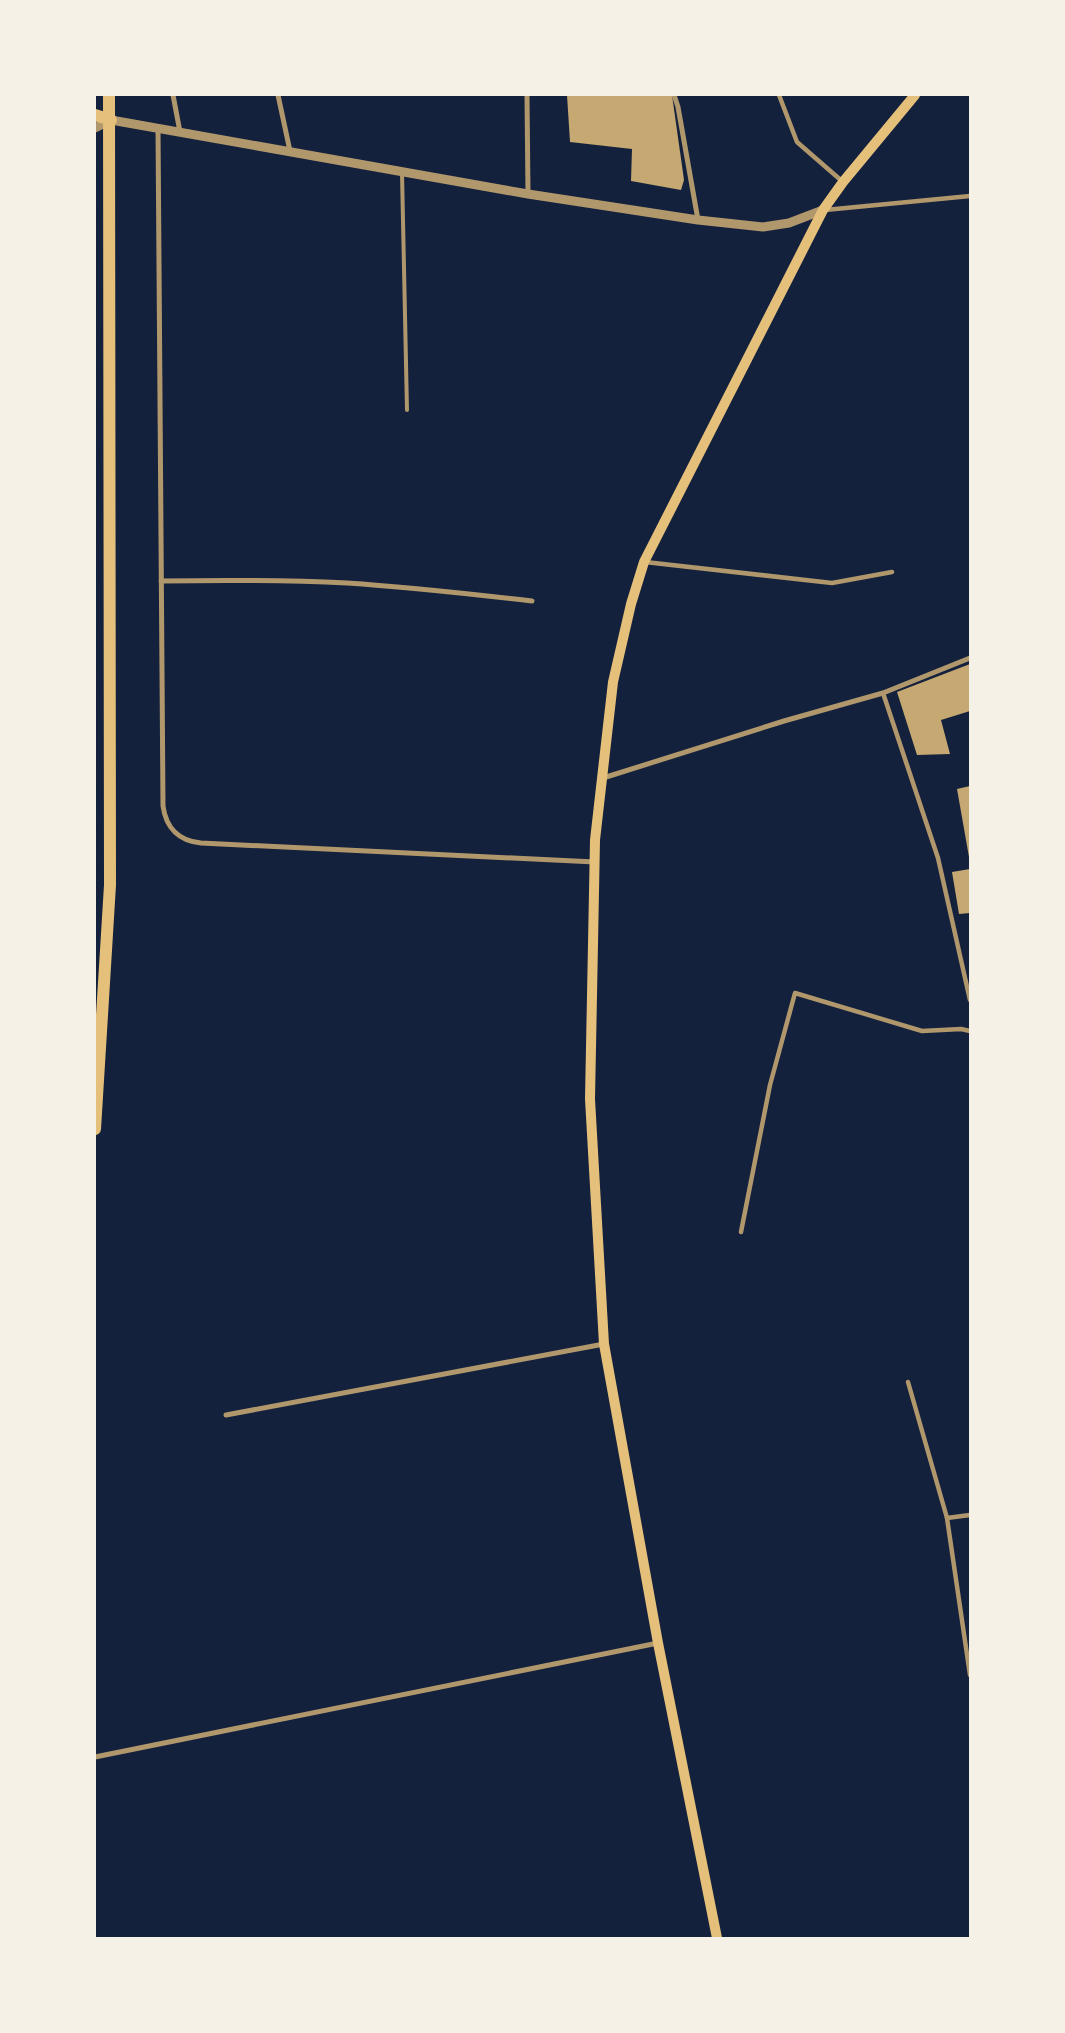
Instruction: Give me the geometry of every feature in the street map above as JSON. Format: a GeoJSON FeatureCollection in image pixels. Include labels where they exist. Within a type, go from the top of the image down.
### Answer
{"type":"FeatureCollection","features":[{"type":"Feature","properties":{"kind":"main road"},"geometry":{"type":"LineString","coordinates":[[95,1130],[110,885],[111,120],[109,95]]}},
{"type":"Feature","properties":{"kind":"main road"},"geometry":{"type":"LineString","coordinates":[[717,1938],[658,1643],[604,1344],[590,1099],[595,840],[613,682],[631,604],[644,562],[824,210],[843,182],[915,95]]}},
{"type":"Feature","properties":{"kind":"main road"},"geometry":{"type":"LineString","coordinates":[[95,116],[111,120]]}},
{"type":"Feature","properties":{"kind":"street"},"geometry":{"type":"LineString","coordinates":[[174,95],[180,133]]}},
{"type":"Feature","properties":{"kind":"street"},"geometry":{"type":"LineString","coordinates":[[278,95],[290,151]]}},
{"type":"Feature","properties":{"kind":"street"},"geometry":{"type":"LineString","coordinates":[[528,95],[528,194]]}},
{"type":"Feature","properties":{"kind":"street"},"geometry":{"type":"LineString","coordinates":[[674,95],[678,107],[698,220]]}},
{"type":"Feature","properties":{"kind":"street"},"geometry":{"type":"LineString","coordinates":[[779,95],[797,142],[843,182]]}},
{"type":"Feature","properties":{"kind":"street"},"geometry":{"type":"LineString","coordinates":[[95,128],[111,120],[528,194],[698,220],[763,227],[789,223],[824,210],[970,196]]}},
{"type":"Feature","properties":{"kind":"street"},"geometry":{"type":"LineString","coordinates":[[158,128],[163,806],[164,816],[168,825],[182,839],[201,843],[595,862]]}},
{"type":"Feature","properties":{"kind":"street"},"geometry":{"type":"LineString","coordinates":[[644,562],[832,584],[892,572]]}},
{"type":"Feature","properties":{"kind":"street"},"geometry":{"type":"LineString","coordinates":[[161,581],[254,580],[347,583],[440,590],[532,601]]}},
{"type":"Feature","properties":{"kind":"street"},"geometry":{"type":"LineString","coordinates":[[603,778],[784,721],[884,693],[970,658]]}},
{"type":"Feature","properties":{"kind":"street"},"geometry":{"type":"LineString","coordinates":[[884,693],[938,858],[970,1000]]}},
{"type":"Feature","properties":{"kind":"street"},"geometry":{"type":"LineString","coordinates":[[741,1232],[770,1085],[796,993],[922,1031],[961,1029],[970,1031]]}},
{"type":"Feature","properties":{"kind":"street"},"geometry":{"type":"LineString","coordinates":[[226,1415],[604,1344]]}},
{"type":"Feature","properties":{"kind":"street"},"geometry":{"type":"LineString","coordinates":[[908,1382],[947,1518],[970,1675]]}},
{"type":"Feature","properties":{"kind":"street"},"geometry":{"type":"LineString","coordinates":[[947,1518],[970,1515]]}},
{"type":"Feature","properties":{"kind":"street"},"geometry":{"type":"LineString","coordinates":[[95,1757],[658,1643]]}},
{"type":"Feature","properties":{"kind":"lane"},"geometry":{"type":"LineString","coordinates":[[402,171],[407,410]]}},
{"type":"Feature","properties":{"kind":"building"},"geometry":{"type":"Polygon","coordinates":[[[567,95],[672,95],[684,180],[681,190],[631,181],[632,149],[570,142],[567,95]]]}},
{"type":"Feature","properties":{"kind":"building"},"geometry":{"type":"Polygon","coordinates":[[[970,664],[970,711],[941,720],[950,754],[917,755],[897,692],[970,664]]]}},
{"type":"Feature","properties":{"kind":"building"},"geometry":{"type":"Polygon","coordinates":[[[970,786],[970,857],[969,857],[957,789],[970,786]]]}},
{"type":"Feature","properties":{"kind":"building"},"geometry":{"type":"Polygon","coordinates":[[[970,869],[970,913],[959,914],[952,872],[970,869]]]}}]}
